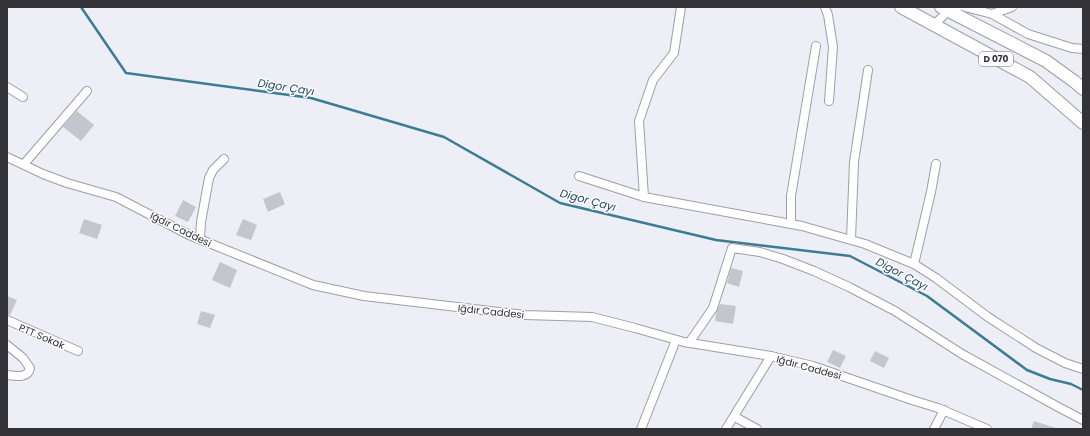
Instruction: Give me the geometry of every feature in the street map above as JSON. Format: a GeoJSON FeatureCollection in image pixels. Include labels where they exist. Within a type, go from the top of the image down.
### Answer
{"type":"FeatureCollection","features":[{"type":"Feature","properties":{"kind":"highway","name":"D 070"},"geometry":{"type":"LineString","coordinates":[[901,7],[1030,77],[1083,122]]}},
{"type":"Feature","properties":{"kind":"highway","name":"D 070"},"geometry":{"type":"LineString","coordinates":[[949,8],[1046,61],[1083,89]]}},
{"type":"Feature","properties":{"kind":"street"},"geometry":{"type":"LineString","coordinates":[[644,197],[639,121],[653,80],[674,53],[681,7]]}},
{"type":"Feature","properties":{"kind":"street"},"geometry":{"type":"LineString","coordinates":[[825,7],[828,15],[833,46],[829,101]]}},
{"type":"Feature","properties":{"kind":"street"},"geometry":{"type":"LineString","coordinates":[[965,7],[992,14],[1028,34],[1072,48],[1083,49]]}},
{"type":"Feature","properties":{"kind":"street"},"geometry":{"type":"LineString","coordinates":[[992,14],[1012,7]]}},
{"type":"Feature","properties":{"kind":"street"},"geometry":{"type":"LineString","coordinates":[[934,25],[949,8]]}},
{"type":"Feature","properties":{"kind":"street"},"geometry":{"type":"LineString","coordinates":[[791,223],[791,196],[816,46]]}},
{"type":"Feature","properties":{"kind":"street"},"geometry":{"type":"LineString","coordinates":[[851,239],[854,162],[868,70]]}},
{"type":"Feature","properties":{"kind":"street"},"geometry":{"type":"LineString","coordinates":[[7,87],[22,98]]}},
{"type":"Feature","properties":{"kind":"street"},"geometry":{"type":"LineString","coordinates":[[24,164],[87,91]]}},
{"type":"Feature","properties":{"kind":"street","name":"Iğdır Caddesi"},"geometry":{"type":"LineString","coordinates":[[7,157],[43,174],[67,183],[116,197],[174,228],[313,285],[364,296],[526,315],[592,318],[636,328],[689,343],[771,356],[819,368],[944,410],[987,429]]}},
{"type":"Feature","properties":{"kind":"street"},"geometry":{"type":"LineString","coordinates":[[200,239],[201,222],[209,178],[213,170],[224,158]]}},
{"type":"Feature","properties":{"kind":"street"},"geometry":{"type":"LineString","coordinates":[[914,264],[936,164]]}},
{"type":"Feature","properties":{"kind":"street"},"geometry":{"type":"LineString","coordinates":[[579,176],[644,197],[791,223],[865,244],[914,264],[936,278],[988,317],[1036,348],[1065,363],[1083,370]]}},
{"type":"Feature","properties":{"kind":"street"},"geometry":{"type":"LineString","coordinates":[[689,343],[713,308],[732,248],[760,252],[814,271],[895,311],[962,354],[1083,420]]}},
{"type":"Feature","properties":{"kind":"street","name":"PTT Sokak"},"geometry":{"type":"LineString","coordinates":[[7,320],[78,351]]}},
{"type":"Feature","properties":{"kind":"street"},"geometry":{"type":"LineString","coordinates":[[641,429],[676,340]]}},
{"type":"Feature","properties":{"kind":"street"},"geometry":{"type":"LineString","coordinates":[[7,346],[23,358],[28,363],[30,368],[26,375],[7,375]]}},
{"type":"Feature","properties":{"kind":"street"},"geometry":{"type":"LineString","coordinates":[[726,429],[735,417],[771,356]]}},
{"type":"Feature","properties":{"kind":"street"},"geometry":{"type":"LineString","coordinates":[[934,429],[944,410]]}},
{"type":"Feature","properties":{"kind":"street"},"geometry":{"type":"LineString","coordinates":[[735,417],[757,429]]}},
{"type":"Feature","properties":{"kind":"building"},"geometry":{"type":"Polygon","coordinates":[[[77,111],[94,125],[81,141],[63,127],[77,111]]]}},
{"type":"Feature","properties":{"kind":"building"},"geometry":{"type":"Polygon","coordinates":[[[280,192],[285,204],[268,212],[263,199],[280,192]]]}},
{"type":"Feature","properties":{"kind":"building"},"geometry":{"type":"Polygon","coordinates":[[[183,200],[196,207],[188,222],[175,216],[183,200]]]}},
{"type":"Feature","properties":{"kind":"building"},"geometry":{"type":"Polygon","coordinates":[[[84,219],[102,225],[97,239],[79,233],[84,219]]]}},
{"type":"Feature","properties":{"kind":"building"},"geometry":{"type":"Polygon","coordinates":[[[243,219],[257,225],[251,240],[236,235],[243,219]]]}},
{"type":"Feature","properties":{"kind":"building"},"geometry":{"type":"Polygon","coordinates":[[[220,262],[237,270],[230,288],[212,280],[220,262]]]}},
{"type":"Feature","properties":{"kind":"building"},"geometry":{"type":"Polygon","coordinates":[[[731,268],[743,271],[739,287],[727,283],[731,268]]]}},
{"type":"Feature","properties":{"kind":"building"},"geometry":{"type":"Polygon","coordinates":[[[7,296],[17,300],[10,315],[7,315],[7,296]]]}},
{"type":"Feature","properties":{"kind":"building"},"geometry":{"type":"Polygon","coordinates":[[[720,304],[736,306],[733,324],[715,321],[716,313],[720,304]]]}},
{"type":"Feature","properties":{"kind":"building"},"geometry":{"type":"Polygon","coordinates":[[[201,311],[215,315],[210,328],[197,324],[201,311]]]}},
{"type":"Feature","properties":{"kind":"building"},"geometry":{"type":"Polygon","coordinates":[[[833,350],[846,356],[840,368],[827,362],[833,350]]]}},
{"type":"Feature","properties":{"kind":"building"},"geometry":{"type":"Polygon","coordinates":[[[875,351],[889,358],[884,368],[870,361],[875,351]]]}},
{"type":"Feature","properties":{"kind":"building"},"geometry":{"type":"Polygon","coordinates":[[[1034,421],[1056,428],[1056,429],[1031,429],[1034,421]]]}},
{"type":"Feature","properties":{"kind":"waterway","name":"Digor Çayı"},"geometry":{"type":"LineString","coordinates":[[81,7],[126,73],[311,98],[444,137],[560,203],[716,240],[850,256],[927,296],[1027,370],[1050,379],[1071,384],[1083,390]]}}]}
